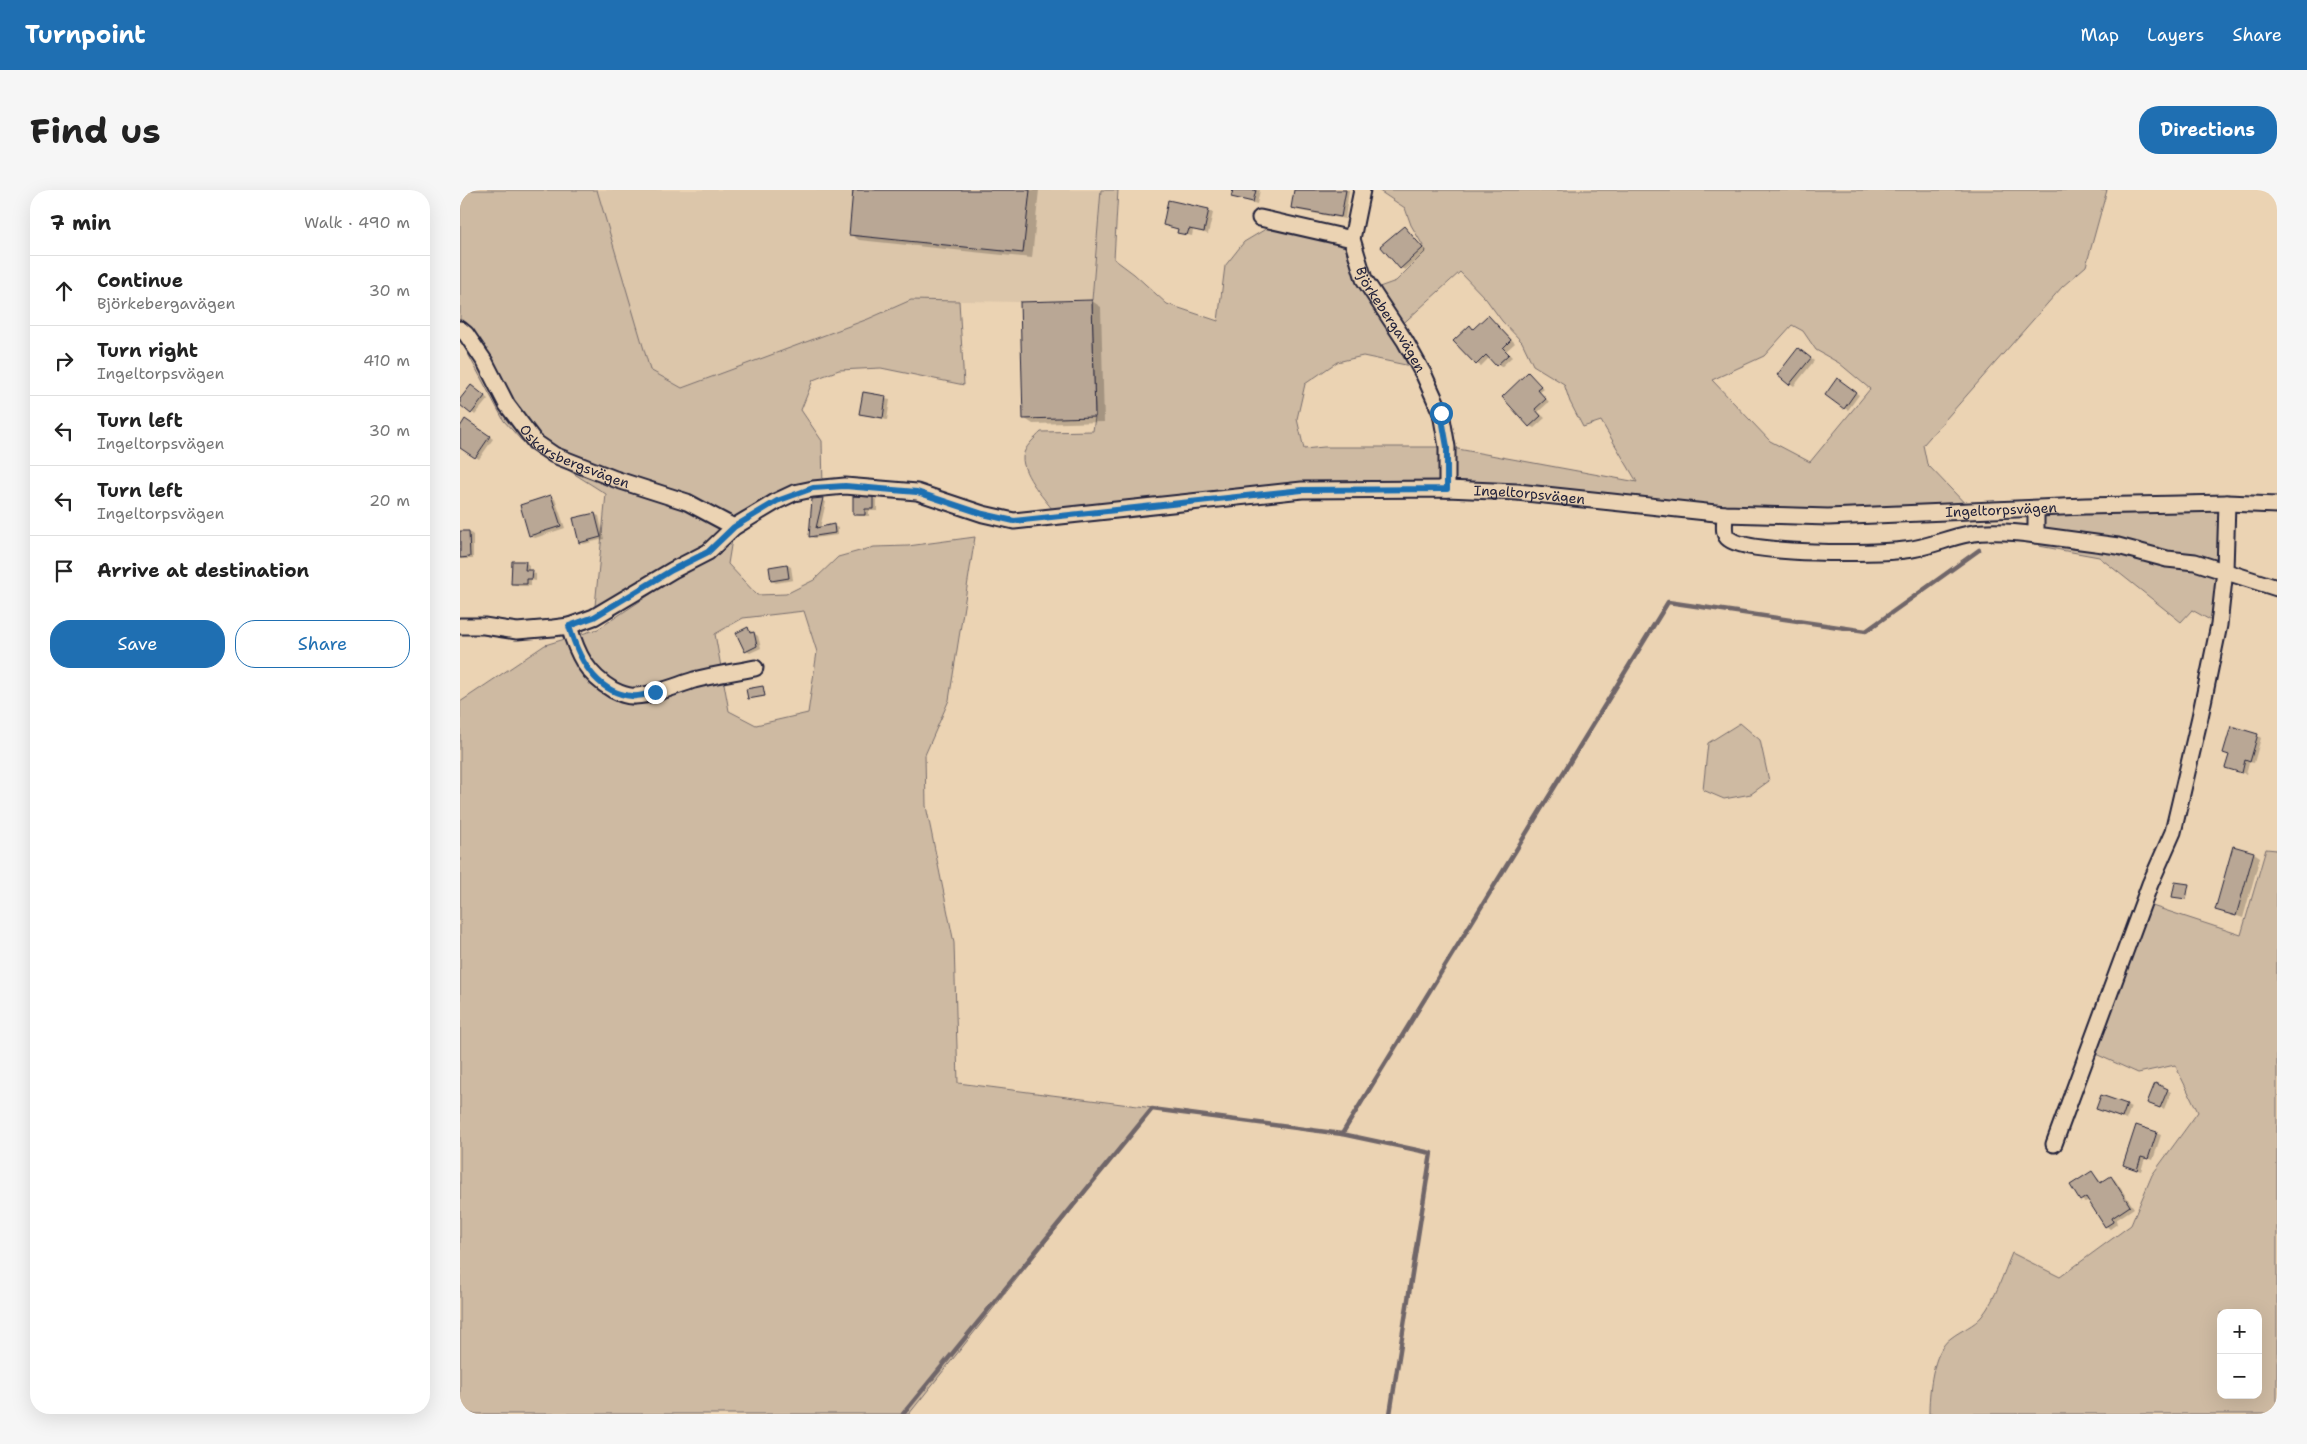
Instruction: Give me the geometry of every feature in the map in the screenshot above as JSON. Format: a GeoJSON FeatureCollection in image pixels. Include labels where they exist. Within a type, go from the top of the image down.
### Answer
{"type":"FeatureCollection","features":[{"type":"Feature","properties":{"kind":"street"},"geometry":{"type":"LineString","coordinates":[[1260,218],[1352,239],[1362,190]]}},
{"type":"Feature","properties":{"kind":"street","name":"Björkebergavägen"},"geometry":{"type":"LineString","coordinates":[[1352,239],[1364,279],[1405,340],[1424,375],[1441,413],[1447,447],[1447,489]]}},
{"type":"Feature","properties":{"kind":"street","name":"Oskarsbergsvägen"},"geometry":{"type":"LineString","coordinates":[[460,329],[466,334],[485,362],[507,405],[535,442],[554,456],[615,479],[687,502],[734,527]]}},
{"type":"Feature","properties":{"kind":"street","name":"Ingeltorpsvägen"},"geometry":{"type":"LineString","coordinates":[[460,626],[484,626],[518,631],[569,626],[594,617],[672,570],[708,552],[734,527],[794,493],[813,488],[845,486],[917,492],[983,514],[1014,521],[1302,490],[1447,489],[1517,492],[1725,514],[1828,517],[2036,508],[2226,504],[2277,505]]}},
{"type":"Feature","properties":{"kind":"street"},"geometry":{"type":"LineString","coordinates":[[2054,1144],[2143,904],[2173,832],[2219,625],[2225,570],[2226,504]]}},
{"type":"Feature","properties":{"kind":"street"},"geometry":{"type":"LineString","coordinates":[[2036,508],[2036,535],[2118,546],[2167,559],[2195,562],[2277,588]]}},
{"type":"Feature","properties":{"kind":"street","name":"Ingeltorpsvägen"},"geometry":{"type":"LineString","coordinates":[[1725,514],[1724,530],[1727,538],[1756,549],[1818,551],[1904,550],[1982,532],[2036,535]]}},
{"type":"Feature","properties":{"kind":"street"},"geometry":{"type":"LineString","coordinates":[[569,626],[575,646],[590,673],[604,685],[626,695],[633,696],[655,692],[695,680],[755,668]]}},
{"type":"Feature","properties":{"kind":"shaded area"},"geometry":{"type":"Polygon","coordinates":[[[460,190],[597,190],[650,370],[682,388],[868,319],[911,300],[959,301],[964,385],[881,368],[839,370],[813,380],[801,410],[822,441],[823,488],[734,527],[728,564],[757,595],[786,594],[814,580],[838,557],[874,547],[908,546],[975,537],[949,700],[925,755],[926,806],[954,943],[958,1083],[1153,1108],[909,1414],[460,1414],[460,702],[545,645],[598,629],[708,556],[616,604],[595,606],[606,494],[521,440],[504,421],[460,339],[460,190]],[[804,611],[743,618],[715,634],[729,711],[756,725],[808,713],[817,652],[804,611]]]}},
{"type":"Feature","properties":{"kind":"shaded area"},"geometry":{"type":"Polygon","coordinates":[[[596,190],[1101,190],[1092,300],[1020,302],[911,300],[868,319],[682,388],[640,365],[596,190]]]}},
{"type":"Feature","properties":{"kind":"shaded area"},"geometry":{"type":"Polygon","coordinates":[[[1101,190],[1118,190],[1114,259],[1134,274],[1167,304],[1218,321],[1225,266],[1244,242],[1274,224],[1352,239],[1371,290],[1396,281],[1426,251],[1411,225],[1405,208],[1378,190],[2107,190],[2086,266],[2062,287],[1923,445],[1927,464],[1973,512],[1828,517],[1447,489],[1302,490],[1057,515],[1030,480],[1023,457],[1028,446],[1041,432],[1093,431],[1095,417],[1092,300],[1101,190]],[[1460,272],[1397,329],[1420,368],[1363,356],[1337,362],[1305,384],[1297,419],[1304,449],[1324,447],[1447,447],[1637,482],[1601,421],[1583,427],[1570,402],[1564,384],[1533,365],[1522,342],[1502,321],[1486,299],[1460,272]],[[1792,325],[1764,356],[1712,380],[1770,441],[1810,462],[1870,389],[1839,363],[1816,350],[1803,331],[1792,325]]]}},
{"type":"Feature","properties":{"kind":"shaded area"},"geometry":{"type":"Polygon","coordinates":[[[2227,503],[2219,625],[2192,610],[2181,622],[2099,557],[2039,546],[2036,535],[2036,509],[2227,503]]]}},
{"type":"Feature","properties":{"kind":"shaded area"},"geometry":{"type":"Polygon","coordinates":[[[1740,723],[1760,740],[1769,781],[1751,794],[1724,799],[1703,790],[1708,743],[1740,723]]]}},
{"type":"Feature","properties":{"kind":"shaded area"},"geometry":{"type":"Polygon","coordinates":[[[2266,849],[2277,850],[2277,1414],[1929,1414],[1931,1384],[1940,1352],[1951,1338],[1975,1323],[1982,1316],[1995,1294],[2012,1253],[2060,1277],[2131,1225],[2152,1175],[2198,1112],[2175,1065],[2138,1073],[2089,1051],[2143,903],[2241,935],[2266,849]]]}},
{"type":"Feature","properties":{"kind":"building"},"geometry":{"type":"Polygon","coordinates":[[[853,190],[1030,190],[1023,253],[849,235],[853,190]]]}},
{"type":"Feature","properties":{"kind":"building"},"geometry":{"type":"Polygon","coordinates":[[[1233,190],[1256,190],[1253,202],[1231,197],[1233,190]]]}},
{"type":"Feature","properties":{"kind":"building"},"geometry":{"type":"Polygon","coordinates":[[[1294,190],[1346,190],[1341,217],[1291,208],[1294,190]]]}},
{"type":"Feature","properties":{"kind":"building"},"geometry":{"type":"Polygon","coordinates":[[[1168,200],[1209,209],[1204,232],[1189,229],[1187,235],[1177,233],[1178,229],[1163,225],[1168,200]]]}},
{"type":"Feature","properties":{"kind":"building"},"geometry":{"type":"Polygon","coordinates":[[[1404,226],[1423,248],[1400,269],[1380,246],[1404,226]]]}},
{"type":"Feature","properties":{"kind":"building"},"geometry":{"type":"Polygon","coordinates":[[[1092,300],[1095,417],[1023,419],[1020,302],[1092,300]]]}},
{"type":"Feature","properties":{"kind":"building"},"geometry":{"type":"Polygon","coordinates":[[[1488,315],[1511,340],[1503,348],[1509,354],[1496,366],[1486,355],[1476,365],[1453,341],[1470,325],[1473,329],[1488,315]]]}},
{"type":"Feature","properties":{"kind":"building"},"geometry":{"type":"Polygon","coordinates":[[[1798,348],[1811,358],[1789,385],[1777,375],[1798,348]]]}},
{"type":"Feature","properties":{"kind":"building"},"geometry":{"type":"Polygon","coordinates":[[[1528,372],[1541,386],[1537,389],[1546,399],[1535,409],[1541,416],[1529,427],[1502,397],[1528,372]]]}},
{"type":"Feature","properties":{"kind":"building"},"geometry":{"type":"Polygon","coordinates":[[[1837,378],[1856,392],[1844,409],[1825,395],[1837,378]]]}},
{"type":"Feature","properties":{"kind":"building"},"geometry":{"type":"Polygon","coordinates":[[[471,385],[485,396],[471,414],[460,405],[460,399],[471,385]]]}},
{"type":"Feature","properties":{"kind":"building"},"geometry":{"type":"Polygon","coordinates":[[[863,392],[886,396],[883,418],[859,414],[863,392]]]}},
{"type":"Feature","properties":{"kind":"building"},"geometry":{"type":"Polygon","coordinates":[[[465,419],[490,436],[475,458],[460,448],[460,427],[465,419]]]}},
{"type":"Feature","properties":{"kind":"building"},"geometry":{"type":"Polygon","coordinates":[[[551,495],[561,526],[529,536],[520,505],[551,495]]]}},
{"type":"Feature","properties":{"kind":"building"},"geometry":{"type":"Polygon","coordinates":[[[853,496],[873,497],[873,509],[865,509],[865,515],[853,515],[853,496]]]}},
{"type":"Feature","properties":{"kind":"building"},"geometry":{"type":"Polygon","coordinates":[[[823,498],[816,528],[834,524],[835,533],[809,537],[812,499],[823,498]]]}},
{"type":"Feature","properties":{"kind":"building"},"geometry":{"type":"Polygon","coordinates":[[[595,513],[601,537],[579,543],[573,518],[595,513]]]}},
{"type":"Feature","properties":{"kind":"building"},"geometry":{"type":"Polygon","coordinates":[[[460,531],[469,531],[470,557],[460,558],[460,531]]]}},
{"type":"Feature","properties":{"kind":"building"},"geometry":{"type":"Polygon","coordinates":[[[512,561],[526,561],[525,570],[533,570],[532,579],[527,579],[527,584],[511,584],[512,561]]]}},
{"type":"Feature","properties":{"kind":"building"},"geometry":{"type":"Polygon","coordinates":[[[787,564],[789,578],[771,581],[769,567],[787,564]]]}},
{"type":"Feature","properties":{"kind":"building"},"geometry":{"type":"Polygon","coordinates":[[[748,627],[750,633],[754,632],[757,646],[745,652],[736,633],[748,627]]]}},
{"type":"Feature","properties":{"kind":"building"},"geometry":{"type":"Polygon","coordinates":[[[763,686],[765,696],[748,699],[746,689],[763,686]]]}},
{"type":"Feature","properties":{"kind":"building"},"geometry":{"type":"Polygon","coordinates":[[[2231,726],[2258,734],[2250,762],[2245,760],[2242,773],[2225,768],[2229,755],[2223,753],[2231,726]]]}},
{"type":"Feature","properties":{"kind":"building"},"geometry":{"type":"Polygon","coordinates":[[[2233,846],[2254,852],[2236,916],[2215,910],[2233,846]]]}},
{"type":"Feature","properties":{"kind":"building"},"geometry":{"type":"Polygon","coordinates":[[[2175,882],[2189,884],[2186,899],[2172,897],[2175,882]]]}},
{"type":"Feature","properties":{"kind":"building"},"geometry":{"type":"Polygon","coordinates":[[[2155,1083],[2168,1089],[2160,1108],[2147,1103],[2155,1083]]]}},
{"type":"Feature","properties":{"kind":"building"},"geometry":{"type":"Polygon","coordinates":[[[2101,1095],[2127,1104],[2122,1118],[2096,1109],[2101,1095]]]}},
{"type":"Feature","properties":{"kind":"building"},"geometry":{"type":"Polygon","coordinates":[[[2136,1125],[2157,1132],[2148,1159],[2141,1157],[2137,1170],[2123,1165],[2136,1125]]]}},
{"type":"Feature","properties":{"kind":"building"},"geometry":{"type":"Polygon","coordinates":[[[2092,1171],[2100,1183],[2111,1176],[2130,1206],[2112,1218],[2113,1222],[2105,1227],[2086,1197],[2080,1201],[2070,1185],[2092,1171]]]}},
{"type":"Feature","properties":{"kind":"waterway"},"geometry":{"type":"LineString","coordinates":[[1390,1414],[1431,1153],[1342,1134],[1668,602],[1866,631],[1979,550]]}},
{"type":"Feature","properties":{"kind":"waterway"},"geometry":{"type":"LineString","coordinates":[[903,1414],[1152,1109],[1342,1134]]}},
{"type":"Feature","properties":{"kind":"waterway"},"geometry":{"type":"LineString","coordinates":[[460,1411],[465,1414]]}},
{"type":"Feature","properties":{"kind":"route"},"geometry":{"type":"LineString","coordinates":[[655,692],[633,696],[620,693],[604,685],[590,673],[582,661],[569,626],[594,617],[672,570],[708,552],[734,527],[794,493],[813,488],[845,486],[917,492],[983,514],[1014,521],[1302,490],[1447,489],[1447,447],[1441,413]]}}]}
